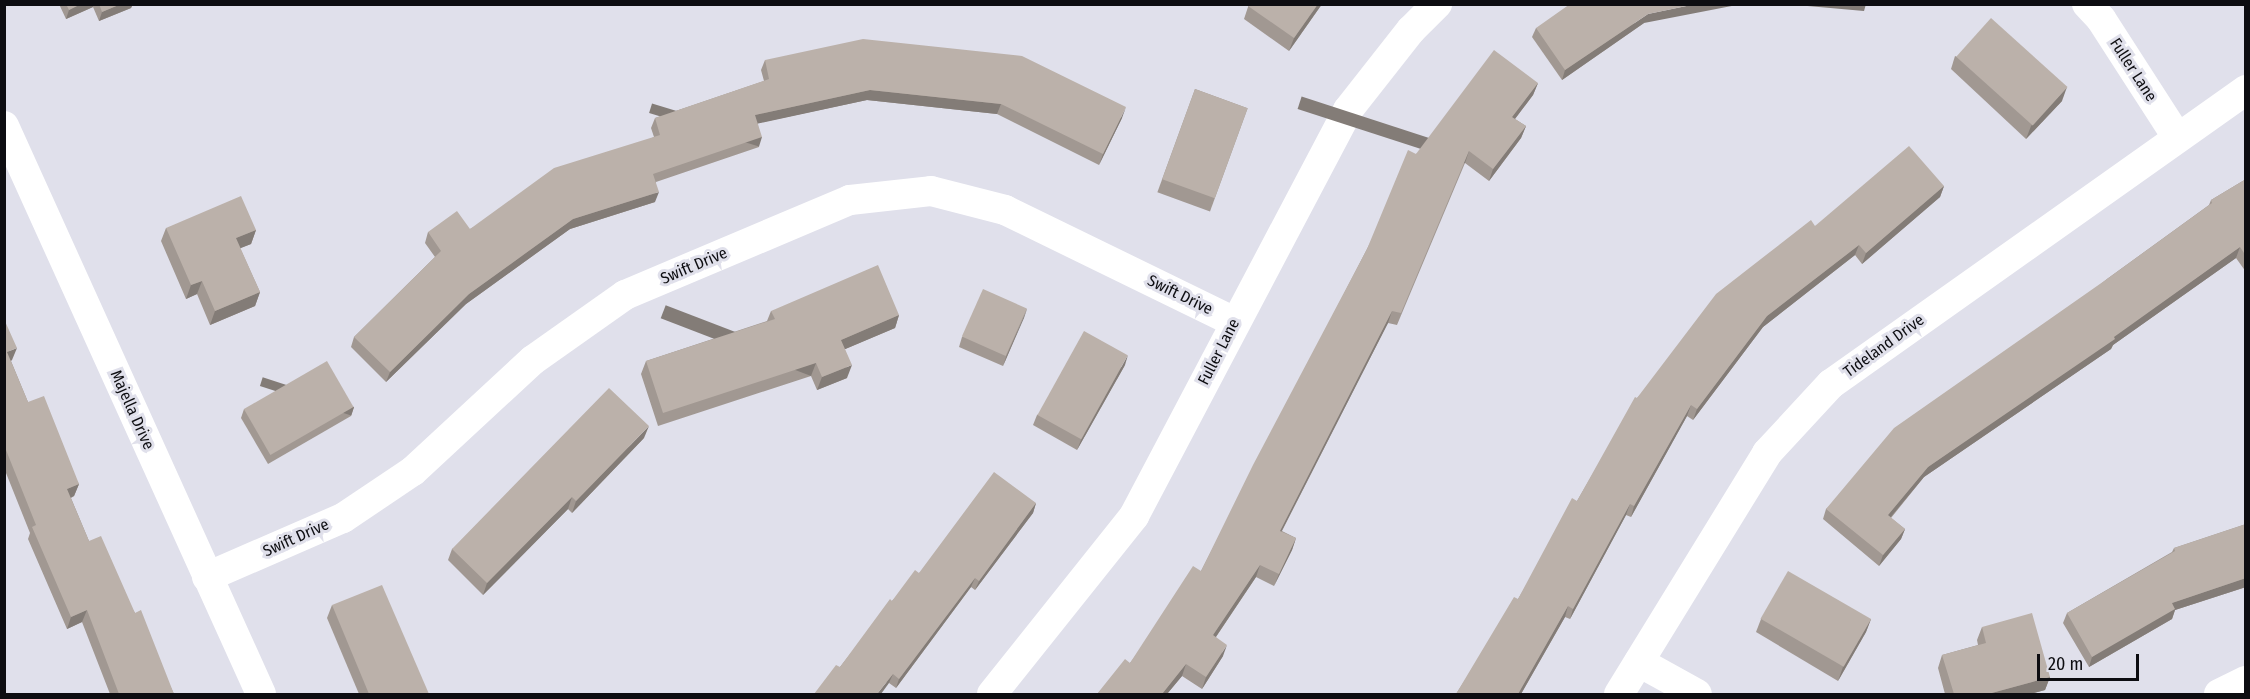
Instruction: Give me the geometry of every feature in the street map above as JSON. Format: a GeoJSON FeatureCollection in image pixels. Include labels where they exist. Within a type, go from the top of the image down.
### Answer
{"type":"FeatureCollection","features":[{"type":"Feature","properties":{"kind":"street","name":"Fuller Lane"},"geometry":{"type":"LineString","coordinates":[[992,694],[1134,516],[1348,110],[1411,30],[1437,4]]}},
{"type":"Feature","properties":{"kind":"street","name":"Fuller Lane"},"geometry":{"type":"LineString","coordinates":[[2087,4],[2101,19],[2177,137]]}},
{"type":"Feature","properties":{"kind":"street","name":"Tideland Drive"},"geometry":{"type":"LineString","coordinates":[[1619,694],[1767,453],[1831,384],[2246,90]]}},
{"type":"Feature","properties":{"kind":"street","name":"Majella Drive"},"geometry":{"type":"LineString","coordinates":[[4,126],[261,694]]}},
{"type":"Feature","properties":{"kind":"street","name":"Swift Drive"},"geometry":{"type":"LineString","coordinates":[[207,577],[343,518],[413,471],[533,360],[625,295],[850,200],[931,191],[1005,210],[1235,322]]}},
{"type":"Feature","properties":{"kind":"street"},"geometry":{"type":"LineString","coordinates":[[1639,662],[1697,694]]}},
{"type":"Feature","properties":{"kind":"street"},"geometry":{"type":"LineString","coordinates":[[2218,694],[2246,681]]}},
{"type":"Feature","properties":{"kind":"building"},"geometry":{"type":"Polygon","coordinates":[[[66,4],[81,4],[69,10],[66,4]]]}},
{"type":"Feature","properties":{"kind":"building"},"geometry":{"type":"Polygon","coordinates":[[[99,4],[121,4],[102,12],[99,4]]]}},
{"type":"Feature","properties":{"kind":"building"},"geometry":{"type":"Polygon","coordinates":[[[1249,4],[1318,4],[1294,38],[1248,6],[1249,4]]]}},
{"type":"Feature","properties":{"kind":"building"},"geometry":{"type":"Polygon","coordinates":[[[1570,4],[1696,4],[1648,14],[1565,70],[1536,28],[1570,4]]]}},
{"type":"Feature","properties":{"kind":"building"},"geometry":{"type":"Polygon","coordinates":[[[1991,18],[2068,87],[2033,126],[1956,57],[1991,18]]]}},
{"type":"Feature","properties":{"kind":"building"},"geometry":{"type":"Polygon","coordinates":[[[863,39],[1022,56],[1126,107],[1103,154],[1001,104],[870,90],[755,115],[762,137],[653,174],[659,192],[573,219],[469,294],[390,372],[354,337],[441,251],[428,232],[457,211],[470,229],[554,168],[660,135],[655,118],[769,79],[765,60],[863,39]]]}},
{"type":"Feature","properties":{"kind":"building"},"geometry":{"type":"Polygon","coordinates":[[[1494,50],[1538,83],[1512,117],[1526,126],[1493,169],[1469,151],[1401,313],[1392,311],[1280,531],[1296,538],[1279,574],[1260,565],[1213,635],[1227,645],[1206,677],[1186,664],[1162,694],[1097,694],[1125,659],[1130,663],[1193,566],[1201,571],[1253,465],[1367,249],[1408,150],[1416,154],[1494,50]]]}},
{"type":"Feature","properties":{"kind":"building"},"geometry":{"type":"Polygon","coordinates":[[[1195,89],[1248,108],[1215,198],[1162,179],[1195,89]]]}},
{"type":"Feature","properties":{"kind":"building"},"geometry":{"type":"Polygon","coordinates":[[[1909,146],[1944,186],[1866,253],[1859,245],[1767,316],[1697,409],[1691,405],[1634,506],[1630,504],[1573,609],[1568,606],[1518,694],[1456,694],[1514,597],[1518,599],[1572,498],[1577,501],[1635,397],[1637,398],[1716,294],[1811,220],[1815,226],[1909,146]]]}},
{"type":"Feature","properties":{"kind":"building"},"geometry":{"type":"Polygon","coordinates":[[[2246,179],[2246,256],[2240,247],[2114,337],[2115,339],[1928,467],[1888,515],[1905,529],[1883,555],[1826,509],[1894,428],[2107,279],[2212,203],[2211,200],[2246,179]]]}},
{"type":"Feature","properties":{"kind":"building"},"geometry":{"type":"Polygon","coordinates":[[[241,196],[256,230],[236,238],[260,292],[215,311],[202,281],[191,285],[166,228],[241,196]]]}},
{"type":"Feature","properties":{"kind":"building"},"geometry":{"type":"Polygon","coordinates":[[[878,265],[899,315],[841,340],[852,365],[822,377],[816,363],[663,413],[646,361],[775,319],[771,311],[878,265]]]}},
{"type":"Feature","properties":{"kind":"building"},"geometry":{"type":"Polygon","coordinates":[[[983,289],[1027,309],[1006,356],[962,337],[983,289]]]}},
{"type":"Feature","properties":{"kind":"building"},"geometry":{"type":"Polygon","coordinates":[[[4,319],[17,348],[7,352],[28,402],[44,396],[79,484],[67,489],[89,541],[101,536],[135,613],[141,610],[174,694],[119,694],[87,610],[71,617],[32,527],[36,525],[4,445],[4,319]]]}},
{"type":"Feature","properties":{"kind":"building"},"geometry":{"type":"Polygon","coordinates":[[[1084,331],[1128,355],[1081,439],[1037,415],[1084,331]]]}},
{"type":"Feature","properties":{"kind":"building"},"geometry":{"type":"Polygon","coordinates":[[[327,361],[354,407],[270,455],[244,409],[327,361]]]}},
{"type":"Feature","properties":{"kind":"building"},"geometry":{"type":"Polygon","coordinates":[[[609,388],[649,426],[576,501],[572,497],[487,583],[452,549],[609,388]]]}},
{"type":"Feature","properties":{"kind":"building"},"geometry":{"type":"Polygon","coordinates":[[[994,472],[1036,503],[979,581],[975,578],[899,679],[893,674],[877,694],[814,694],[836,665],[840,667],[890,599],[892,601],[915,570],[919,573],[994,472]]]}},
{"type":"Feature","properties":{"kind":"building"},"geometry":{"type":"Polygon","coordinates":[[[2246,524],[2246,578],[2172,603],[2175,609],[2092,657],[2067,613],[2175,551],[2174,548],[2246,524]]]}},
{"type":"Feature","properties":{"kind":"building"},"geometry":{"type":"Polygon","coordinates":[[[1788,571],[1871,619],[1844,667],[1760,619],[1788,571]]]}},
{"type":"Feature","properties":{"kind":"building"},"geometry":{"type":"Polygon","coordinates":[[[382,585],[429,694],[369,694],[332,605],[382,585]]]}},
{"type":"Feature","properties":{"kind":"building"},"geometry":{"type":"Polygon","coordinates":[[[2032,613],[2050,677],[1988,694],[1954,694],[1942,655],[1986,643],[1982,627],[2032,613]]]}}]}
